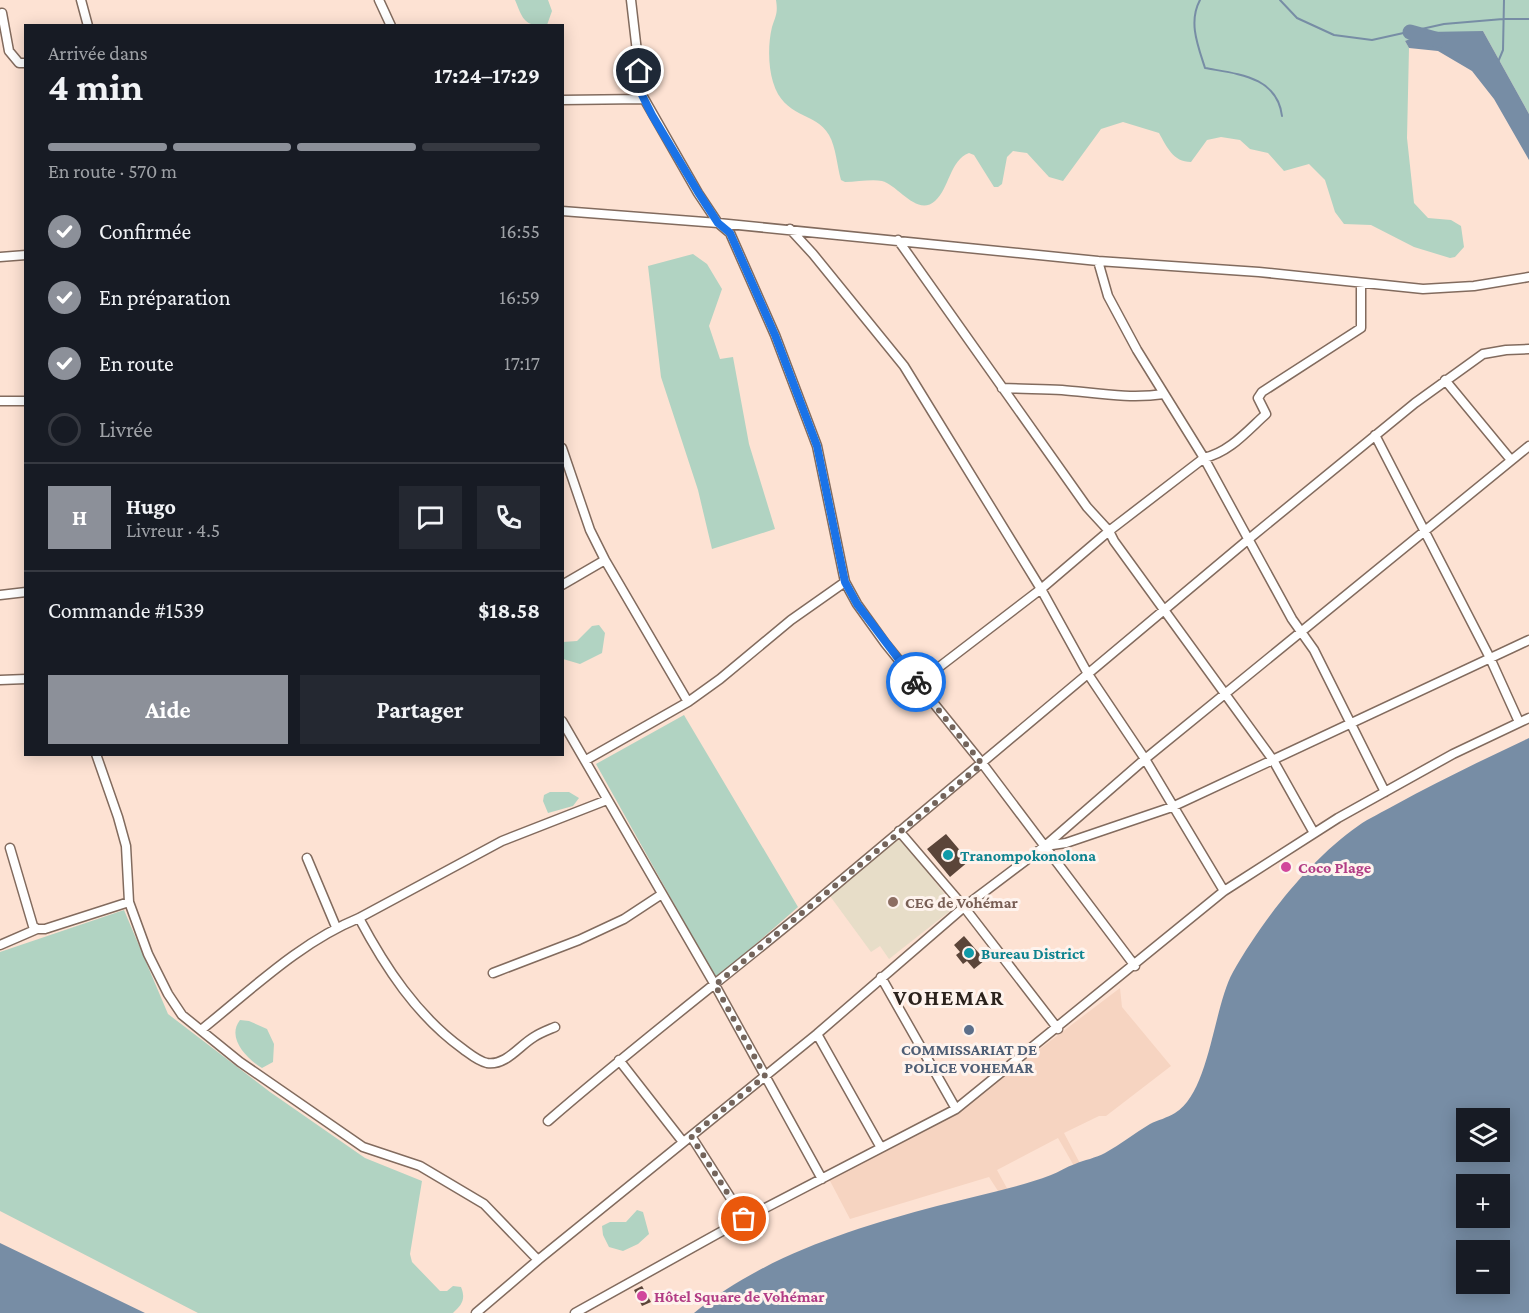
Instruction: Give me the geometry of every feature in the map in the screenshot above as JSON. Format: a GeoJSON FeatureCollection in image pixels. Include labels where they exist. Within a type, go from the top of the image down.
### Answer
{"type":"FeatureCollection","features":[{"type":"Feature","properties":{"kind":"street"},"geometry":{"type":"LineString","coordinates":[[81,0],[87,24]]}},
{"type":"Feature","properties":{"kind":"street"},"geometry":{"type":"LineString","coordinates":[[379,0],[390,24]]}},
{"type":"Feature","properties":{"kind":"street"},"geometry":{"type":"LineString","coordinates":[[631,0],[644,99],[698,192],[718,223],[730,233],[775,335],[817,446],[845,582],[857,604],[917,684],[982,764],[1135,966]]}},
{"type":"Feature","properties":{"kind":"street"},"geometry":{"type":"LineString","coordinates":[[2,14],[4,47],[13,59],[24,63]]}},
{"type":"Feature","properties":{"kind":"street"},"geometry":{"type":"LineString","coordinates":[[564,100],[644,99]]}},
{"type":"Feature","properties":{"kind":"street"},"geometry":{"type":"LineString","coordinates":[[564,211],[718,223],[1098,261],[1259,272],[1422,289],[1474,286],[1529,277]]}},
{"type":"Feature","properties":{"kind":"street"},"geometry":{"type":"LineString","coordinates":[[790,230],[813,254],[904,366],[1041,589],[1088,674],[1145,759],[1224,891]]}},
{"type":"Feature","properties":{"kind":"street"},"geometry":{"type":"LineString","coordinates":[[898,240],[1087,507],[1108,531],[1224,696],[1273,760],[1314,833]]}},
{"type":"Feature","properties":{"kind":"street"},"geometry":{"type":"LineString","coordinates":[[0,256],[24,255]]}},
{"type":"Feature","properties":{"kind":"street"},"geometry":{"type":"LineString","coordinates":[[1098,261],[1108,296],[1204,458],[1302,633],[1314,650],[1385,792]]}},
{"type":"Feature","properties":{"kind":"street"},"geometry":{"type":"LineString","coordinates":[[917,684],[1041,589],[1108,531],[1204,458],[1217,455],[1228,448],[1266,414],[1258,398],[1262,392],[1361,328],[1361,283]]}},
{"type":"Feature","properties":{"kind":"street"},"geometry":{"type":"LineString","coordinates":[[548,1121],[619,1060],[715,985],[982,764],[1164,609],[1375,435],[1445,380],[1483,354],[1529,349]]}},
{"type":"Feature","properties":{"kind":"street"},"geometry":{"type":"LineString","coordinates":[[1445,380],[1511,460]]}},
{"type":"Feature","properties":{"kind":"street"},"geometry":{"type":"LineString","coordinates":[[1002,388],[1063,390],[1139,398],[1164,394]]}},
{"type":"Feature","properties":{"kind":"street"},"geometry":{"type":"LineString","coordinates":[[0,401],[24,401]]}},
{"type":"Feature","properties":{"kind":"street"},"geometry":{"type":"LineString","coordinates":[[1375,435],[1490,658],[1519,722]]}},
{"type":"Feature","properties":{"kind":"street"},"geometry":{"type":"LineString","coordinates":[[476,1313],[817,1034],[881,976],[1045,846],[1145,759],[1529,446]]}},
{"type":"Feature","properties":{"kind":"street"},"geometry":{"type":"LineString","coordinates":[[564,454],[590,530],[605,560],[688,702]]}},
{"type":"Feature","properties":{"kind":"street"},"geometry":{"type":"LineString","coordinates":[[564,584],[605,560]]}},
{"type":"Feature","properties":{"kind":"street"},"geometry":{"type":"LineString","coordinates":[[586,760],[688,702],[720,679],[791,620],[845,582]]}},
{"type":"Feature","properties":{"kind":"street"},"geometry":{"type":"LineString","coordinates":[[0,595],[24,592]]}},
{"type":"Feature","properties":{"kind":"street"},"geometry":{"type":"LineString","coordinates":[[1045,846],[1066,843],[1172,807],[1529,640]]}},
{"type":"Feature","properties":{"kind":"street"},"geometry":{"type":"LineString","coordinates":[[0,680],[24,679]]}},
{"type":"Feature","properties":{"kind":"street"},"geometry":{"type":"LineString","coordinates":[[575,1313],[880,1146],[956,1109],[1058,1029],[1224,891],[1314,833],[1385,792],[1452,754],[1529,718]]}},
{"type":"Feature","properties":{"kind":"street"},"geometry":{"type":"LineString","coordinates":[[564,724],[715,985],[822,1179]]}},
{"type":"Feature","properties":{"kind":"street"},"geometry":{"type":"LineString","coordinates":[[97,756],[126,846],[129,902],[148,954],[168,994],[182,1015],[240,1062],[363,1147],[420,1166],[484,1204],[538,1260]]}},
{"type":"Feature","properties":{"kind":"street"},"geometry":{"type":"LineString","coordinates":[[201,1030],[304,948],[336,927],[359,918],[502,841],[607,800]]}},
{"type":"Feature","properties":{"kind":"street"},"geometry":{"type":"LineString","coordinates":[[899,831],[964,908],[1058,1029]]}},
{"type":"Feature","properties":{"kind":"street"},"geometry":{"type":"LineString","coordinates":[[10,848],[33,926],[37,929]]}},
{"type":"Feature","properties":{"kind":"street"},"geometry":{"type":"LineString","coordinates":[[306,858],[336,927]]}},
{"type":"Feature","properties":{"kind":"street"},"geometry":{"type":"LineString","coordinates":[[493,973],[579,940],[624,919],[662,894]]}},
{"type":"Feature","properties":{"kind":"street"},"geometry":{"type":"LineString","coordinates":[[0,945],[37,929],[45,929],[129,902]]}},
{"type":"Feature","properties":{"kind":"street"},"geometry":{"type":"LineString","coordinates":[[359,918],[377,953],[399,984],[441,1031],[476,1058],[488,1063],[498,1061],[514,1053],[532,1037],[555,1027]]}},
{"type":"Feature","properties":{"kind":"street"},"geometry":{"type":"LineString","coordinates":[[881,976],[956,1109]]}},
{"type":"Feature","properties":{"kind":"street"},"geometry":{"type":"LineString","coordinates":[[817,1034],[880,1146]]}},
{"type":"Feature","properties":{"kind":"street"},"geometry":{"type":"LineString","coordinates":[[619,1060],[683,1142]]}},
{"type":"Feature","properties":{"kind":"street"},"geometry":{"type":"LineString","coordinates":[[691,1136],[744,1219]]}},
{"type":"Feature","properties":{"kind":"shaded area","name":"CEG de Vohémar"},"geometry":{"type":"Polygon","coordinates":[[[900,838],[955,907],[889,959],[880,946],[871,952],[830,896],[900,838]]]}},
{"type":"Feature","properties":{"kind":"shaded area"},"geometry":{"type":"Polygon","coordinates":[[[1120,988],[1122,1007],[1171,1066],[1106,1116],[1099,1116],[1064,1133],[1084,1171],[1007,1205],[989,1177],[850,1219],[829,1179],[950,1117],[1120,988]],[[1058,1138],[997,1170],[1014,1201],[1078,1173],[1058,1138]]]}},
{"type":"Feature","properties":{"kind":"green space"},"geometry":{"type":"Polygon","coordinates":[[[515,0],[548,0],[552,11],[547,24],[531,24],[520,12],[515,0]]]}},
{"type":"Feature","properties":{"kind":"green space"},"geometry":{"type":"Polygon","coordinates":[[[776,0],[1529,0],[1529,114],[1483,31],[1405,41],[1409,48],[1407,138],[1414,203],[1428,218],[1451,220],[1461,226],[1464,247],[1455,257],[1450,258],[1414,247],[1371,225],[1344,224],[1335,212],[1325,180],[1309,164],[1284,171],[1268,153],[1250,149],[1240,140],[1221,137],[1207,140],[1191,162],[1185,161],[1171,153],[1159,133],[1123,122],[1101,129],[1063,181],[1049,177],[1027,153],[1013,151],[1007,157],[1002,184],[994,187],[974,155],[969,153],[958,162],[940,196],[928,205],[921,205],[882,181],[845,182],[841,180],[829,135],[816,122],[784,103],[773,82],[770,69],[769,54],[771,33],[777,11],[776,0]]]}},
{"type":"Feature","properties":{"kind":"green space"},"geometry":{"type":"Polygon","coordinates":[[[693,254],[707,264],[722,289],[709,326],[720,359],[733,357],[749,444],[775,529],[712,549],[698,490],[661,377],[648,266],[693,254]]]}},
{"type":"Feature","properties":{"kind":"green space"},"geometry":{"type":"Polygon","coordinates":[[[599,625],[605,633],[602,653],[580,664],[564,659],[564,642],[577,641],[592,626],[599,625]]]}},
{"type":"Feature","properties":{"kind":"green space"},"geometry":{"type":"Polygon","coordinates":[[[684,715],[798,907],[716,979],[596,764],[684,715]]]}},
{"type":"Feature","properties":{"kind":"green space"},"geometry":{"type":"Polygon","coordinates":[[[550,792],[569,792],[579,798],[573,806],[548,813],[543,801],[544,795],[550,792]]]}},
{"type":"Feature","properties":{"kind":"green space"},"geometry":{"type":"Polygon","coordinates":[[[124,910],[168,1014],[270,1092],[365,1158],[422,1181],[410,1254],[412,1262],[440,1291],[447,1291],[453,1286],[461,1287],[462,1302],[453,1313],[198,1313],[0,1211],[0,952],[124,910]]]}},
{"type":"Feature","properties":{"kind":"green space"},"geometry":{"type":"Polygon","coordinates":[[[240,1020],[249,1021],[267,1029],[274,1044],[273,1062],[262,1068],[245,1054],[235,1034],[240,1020]]]}},
{"type":"Feature","properties":{"kind":"green space"},"geometry":{"type":"Polygon","coordinates":[[[637,1210],[643,1212],[649,1234],[638,1244],[623,1251],[609,1247],[603,1235],[602,1226],[610,1222],[626,1222],[637,1210]]]}},
{"type":"Feature","properties":{"kind":"water"},"geometry":{"type":"Polygon","coordinates":[[[1483,31],[1529,114],[1529,160],[1494,99],[1472,71],[1438,51],[1409,48],[1405,41],[1427,32],[1483,31]]]}},
{"type":"Feature","properties":{"kind":"water"},"geometry":{"type":"Polygon","coordinates":[[[1529,738],[1529,1313],[694,1313],[749,1275],[810,1247],[873,1224],[1051,1175],[1105,1153],[1150,1124],[1175,1113],[1187,1102],[1196,1087],[1210,1048],[1220,1006],[1233,972],[1272,912],[1322,856],[1358,826],[1445,779],[1529,738]]]}},
{"type":"Feature","properties":{"kind":"water"},"geometry":{"type":"Polygon","coordinates":[[[0,1243],[145,1313],[0,1313],[0,1243]]]}},
{"type":"Feature","properties":{"kind":"building","name":"Tranompokonolona"},"geometry":{"type":"Polygon","coordinates":[[[946,834],[969,861],[950,877],[927,849],[946,834]]]}},
{"type":"Feature","properties":{"kind":"building","name":"Bureau District"},"geometry":{"type":"Polygon","coordinates":[[[964,936],[985,960],[974,969],[967,961],[963,964],[956,955],[960,952],[954,945],[964,936]]]}},
{"type":"Feature","properties":{"kind":"building"},"geometry":{"type":"Polygon","coordinates":[[[642,1286],[651,1302],[642,1306],[634,1290],[642,1286]]]}},
{"type":"Feature","properties":{"kind":"waterway"},"geometry":{"type":"LineString","coordinates":[[1200,0],[1196,8],[1194,25],[1205,68],[1242,75],[1264,85],[1279,103],[1282,116]]}},
{"type":"Feature","properties":{"kind":"waterway"},"geometry":{"type":"LineString","coordinates":[[1280,0],[1297,18],[1334,35],[1372,40],[1444,24],[1529,19]]}},
{"type":"Feature","properties":{"kind":"waterway"},"geometry":{"type":"LineString","coordinates":[[1498,62],[1503,50],[1504,0]]}},
{"type":"Feature","properties":{"kind":"waterway"},"geometry":{"type":"LineString","coordinates":[[1410,32],[1439,40]]}},
{"type":"Feature","properties":{"kind":"way so far"},"geometry":{"type":"LineString","coordinates":[[744,1219],[691,1136],[765,1076],[715,985],[982,764],[916,682]]}},
{"type":"Feature","properties":{"kind":"place","name":"Tranompokonolona"},"geometry":{"type":"Point","coordinates":[948,855]}},
{"type":"Feature","properties":{"kind":"place","name":"Coco Plage"},"geometry":{"type":"Point","coordinates":[1286,867]}},
{"type":"Feature","properties":{"kind":"place","name":"CEG de Vohémar"},"geometry":{"type":"Point","coordinates":[893,902]}},
{"type":"Feature","properties":{"kind":"place","name":"Bureau District"},"geometry":{"type":"Point","coordinates":[969,953]}},
{"type":"Feature","properties":{"kind":"place","name":"COMMISSARIAT DE POLICE VOHEMAR"},"geometry":{"type":"Point","coordinates":[969,1030]}},
{"type":"Feature","properties":{"kind":"place","name":"Hôtel Square de Vohémar"},"geometry":{"type":"Point","coordinates":[642,1296]}},
{"type":"Feature","properties":{"kind":"district","name":"VOHEMAR"},"geometry":{"type":"Point","coordinates":[949,997]}},
{"type":"Feature","properties":{"kind":"route"},"geometry":{"type":"LineString","coordinates":[[639,71],[642,95],[652,115],[718,223],[730,233],[775,335],[817,446],[845,582],[857,604],[916,682]]}}]}
